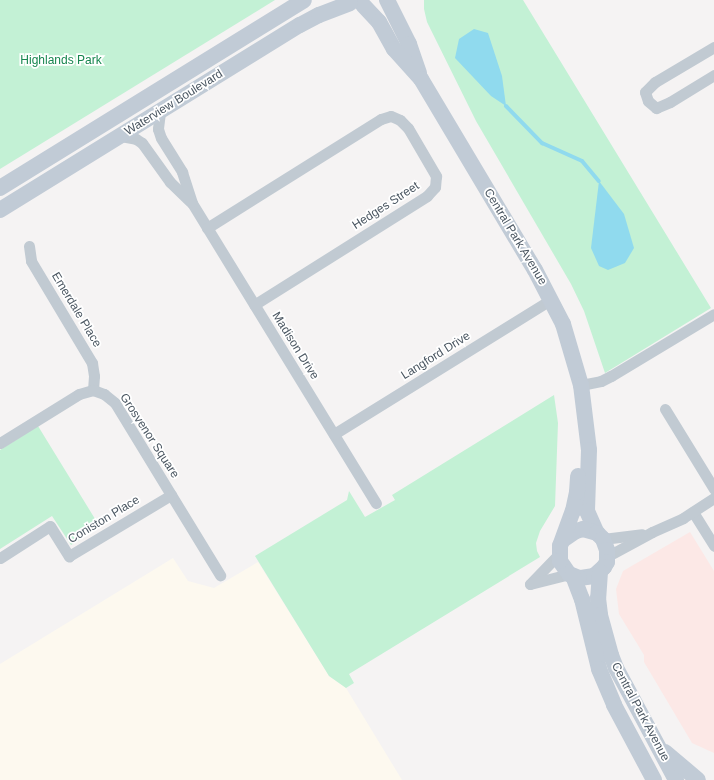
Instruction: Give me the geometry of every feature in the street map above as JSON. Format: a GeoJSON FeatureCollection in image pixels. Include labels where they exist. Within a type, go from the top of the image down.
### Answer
{"type":"FeatureCollection","features":[{"type":"Feature","properties":{"kind":"street","name":"Waterview Boulevard"},"geometry":{"type":"LineString","coordinates":[[0,188],[304,0]]}},
{"type":"Feature","properties":{"kind":"street","name":"Central Park Avenue"},"geometry":{"type":"LineString","coordinates":[[387,0],[409,44],[421,79]]}},
{"type":"Feature","properties":{"kind":"street","name":"Waterview Boulevard"},"geometry":{"type":"LineString","coordinates":[[0,210],[300,25],[319,15],[359,2]]}},
{"type":"Feature","properties":{"kind":"street","name":"Central Park Avenue"},"geometry":{"type":"LineString","coordinates":[[359,2],[379,22],[394,49],[421,79],[552,299],[563,324],[581,385],[590,456],[587,511],[600,536]]}},
{"type":"Feature","properties":{"kind":"street"},"geometry":{"type":"LineString","coordinates":[[714,47],[655,82],[645,92],[648,101],[656,108],[670,102],[714,75]]}},
{"type":"Feature","properties":{"kind":"street","name":"Madison Drive"},"geometry":{"type":"LineString","coordinates":[[160,112],[158,129],[161,138],[182,172],[192,203],[376,503]]}},
{"type":"Feature","properties":{"kind":"street","name":"Hedges Street"},"geometry":{"type":"LineString","coordinates":[[207,228],[381,119],[391,116],[400,120],[408,128],[436,176],[435,187],[427,196],[254,305]]}},
{"type":"Feature","properties":{"kind":"street","name":"Madison Drive"},"geometry":{"type":"LineString","coordinates":[[121,136],[136,139],[142,143],[170,182],[192,203]]}},
{"type":"Feature","properties":{"kind":"street","name":"Emerdale Place"},"geometry":{"type":"LineString","coordinates":[[29,246],[31,261],[92,363],[94,376],[93,390]]}},
{"type":"Feature","properties":{"kind":"street","name":"Langford Drive"},"geometry":{"type":"LineString","coordinates":[[334,434],[552,299]]}},
{"type":"Feature","properties":{"kind":"street"},"geometry":{"type":"LineString","coordinates":[[581,385],[601,381],[714,314]]}},
{"type":"Feature","properties":{"kind":"street"},"geometry":{"type":"LineString","coordinates":[[0,443],[79,394],[93,390]]}},
{"type":"Feature","properties":{"kind":"street","name":"Grosvenor Square"},"geometry":{"type":"LineString","coordinates":[[93,390],[104,394],[115,403],[220,575]]}},
{"type":"Feature","properties":{"kind":"street","name":"Central Park Avenue"},"geometry":{"type":"LineString","coordinates":[[561,546],[577,492],[583,406]]}},
{"type":"Feature","properties":{"kind":"street"},"geometry":{"type":"LineString","coordinates":[[665,408],[714,489]]}},
{"type":"Feature","properties":{"kind":"street","name":"Coniston Place"},"geometry":{"type":"LineString","coordinates":[[0,558],[50,526],[70,556],[171,495]]}},
{"type":"Feature","properties":{"kind":"street"},"geometry":{"type":"LineString","coordinates":[[608,556],[693,512],[714,498]]}},
{"type":"Feature","properties":{"kind":"street"},"geometry":{"type":"LineString","coordinates":[[693,512],[710,533],[714,546]]}},
{"type":"Feature","properties":{"kind":"street"},"geometry":{"type":"LineString","coordinates":[[600,536],[608,556],[607,562],[600,572],[587,578],[571,575],[530,584],[569,534],[583,529],[600,536],[652,532]]}},
{"type":"Feature","properties":{"kind":"street"},"geometry":{"type":"LineString","coordinates":[[561,546],[560,561],[571,575]]}},
{"type":"Feature","properties":{"kind":"street","name":"Central Park Avenue"},"geometry":{"type":"LineString","coordinates":[[600,572],[598,598],[600,615],[611,655],[676,780]]}},
{"type":"Feature","properties":{"kind":"street","name":"Central Park Avenue"},"geometry":{"type":"LineString","coordinates":[[571,575],[582,599],[599,669],[614,705],[654,780]]}},
{"type":"Feature","properties":{"kind":"street"},"geometry":{"type":"LineString","coordinates":[[656,744],[698,780]]}},
{"type":"Feature","properties":{"kind":"shaded area"},"geometry":{"type":"Polygon","coordinates":[[[690,532],[714,571],[714,753],[692,743],[644,662],[644,655],[619,614],[616,589],[623,571],[690,532]]]}},
{"type":"Feature","properties":{"kind":"shaded area"},"geometry":{"type":"Polygon","coordinates":[[[173,558],[188,581],[214,588],[258,562],[329,676],[346,688],[402,780],[0,780],[0,664],[173,558]]]}},
{"type":"Feature","properties":{"kind":"green space","name":"Highlands Park"},"geometry":{"type":"Polygon","coordinates":[[[0,0],[275,0],[0,169],[0,0]]]}},
{"type":"Feature","properties":{"kind":"green space"},"geometry":{"type":"Polygon","coordinates":[[[424,0],[523,0],[711,308],[605,373],[584,311],[571,284],[476,121],[427,22],[424,9],[424,0]]]}},
{"type":"Feature","properties":{"kind":"green space"},"geometry":{"type":"Polygon","coordinates":[[[554,395],[558,423],[555,506],[540,531],[536,543],[537,551],[540,557],[349,674],[354,683],[346,688],[329,676],[255,556],[347,500],[349,491],[365,517],[395,500],[392,495],[554,395]]]}},
{"type":"Feature","properties":{"kind":"green space"},"geometry":{"type":"Polygon","coordinates":[[[38,426],[100,527],[71,545],[52,516],[0,549],[0,450],[38,426]]]}},
{"type":"Feature","properties":{"kind":"water"},"geometry":{"type":"Polygon","coordinates":[[[474,29],[488,33],[502,76],[506,106],[491,96],[455,58],[459,39],[474,29]]]}},
{"type":"Feature","properties":{"kind":"water"},"geometry":{"type":"Polygon","coordinates":[[[599,181],[624,214],[634,248],[625,263],[608,270],[599,266],[591,248],[599,181]]]}},
{"type":"Feature","properties":{"kind":"waterway"},"geometry":{"type":"LineString","coordinates":[[506,106],[542,143],[582,161],[599,181]]}}]}
